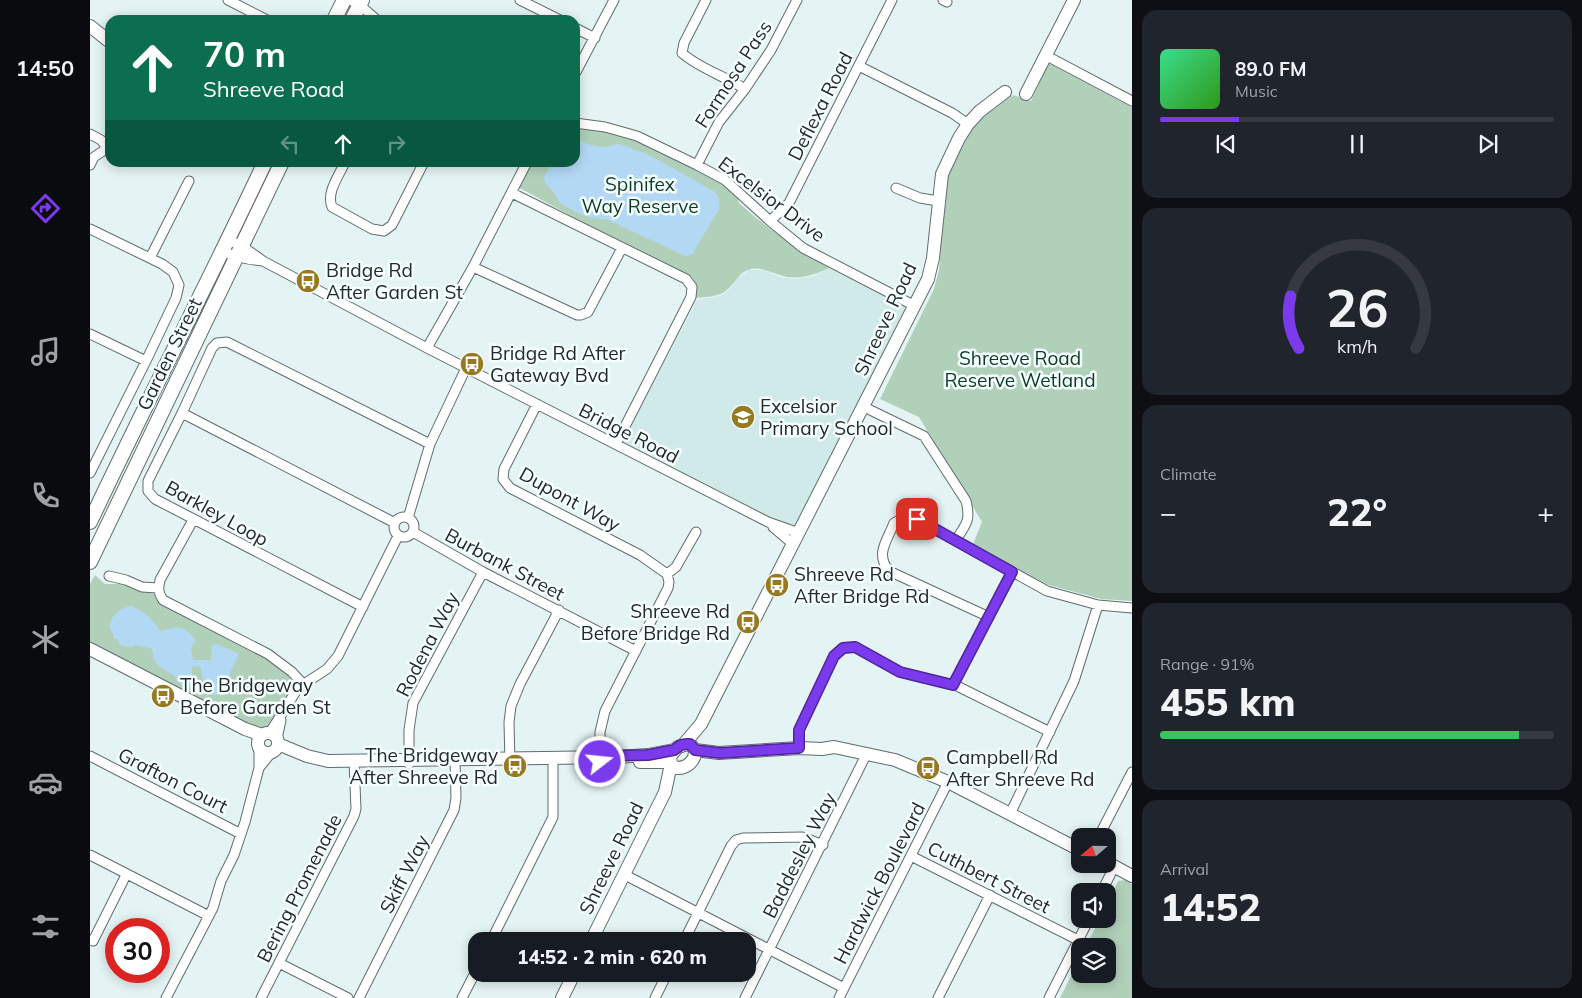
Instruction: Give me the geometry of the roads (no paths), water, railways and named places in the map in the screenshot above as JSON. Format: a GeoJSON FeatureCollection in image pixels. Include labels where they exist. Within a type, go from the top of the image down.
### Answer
{"type":"FeatureCollection","features":[{"type":"Feature","properties":{"kind":"main road"},"geometry":{"type":"LineString","coordinates":[[353,15],[357,2]]}},
{"type":"Feature","properties":{"kind":"main road","name":"Garden Street"},"geometry":{"type":"LineString","coordinates":[[90,522],[263,167]]}},
{"type":"Feature","properties":{"kind":"main road","name":"Garden Street"},"geometry":{"type":"LineString","coordinates":[[90,562],[280,167]]}},
{"type":"Feature","properties":{"kind":"street"},"geometry":{"type":"LineString","coordinates":[[228,0],[257,15]]}},
{"type":"Feature","properties":{"kind":"street"},"geometry":{"type":"LineString","coordinates":[[520,0],[550,15]]}},
{"type":"Feature","properties":{"kind":"street"},"geometry":{"type":"LineString","coordinates":[[580,65],[614,0]]}},
{"type":"Feature","properties":{"kind":"street"},"geometry":{"type":"LineString","coordinates":[[706,0],[684,43],[682,54],[745,89]]}},
{"type":"Feature","properties":{"kind":"street","name":"Formosa Pass"},"geometry":{"type":"LineString","coordinates":[[697,165],[719,122],[745,89],[771,50],[797,0]]}},
{"type":"Feature","properties":{"kind":"street","name":"Deflexa Road"},"geometry":{"type":"LineString","coordinates":[[770,221],[789,203],[892,0]]}},
{"type":"Feature","properties":{"kind":"street"},"geometry":{"type":"LineString","coordinates":[[1026,94],[1074,0]]}},
{"type":"Feature","properties":{"kind":"street"},"geometry":{"type":"LineString","coordinates":[[357,2],[371,15]]}},
{"type":"Feature","properties":{"kind":"street"},"geometry":{"type":"LineString","coordinates":[[90,26],[105,38]]}},
{"type":"Feature","properties":{"kind":"street"},"geometry":{"type":"LineString","coordinates":[[580,31],[594,38]]}},
{"type":"Feature","properties":{"kind":"street"},"geometry":{"type":"LineString","coordinates":[[1045,55],[1129,100],[1132,89]]}},
{"type":"Feature","properties":{"kind":"street"},"geometry":{"type":"LineString","coordinates":[[859,66],[952,112],[968,124]]}},
{"type":"Feature","properties":{"kind":"street","name":"Shreeve Road"},"geometry":{"type":"LineString","coordinates":[[596,932],[682,756],[796,539],[928,279],[933,258],[942,174],[968,124],[1005,92]]}},
{"type":"Feature","properties":{"kind":"street","name":"Excelsior Drive"},"geometry":{"type":"LineString","coordinates":[[580,124],[605,127],[637,136],[725,180],[803,248],[915,306]]}},
{"type":"Feature","properties":{"kind":"street"},"geometry":{"type":"LineString","coordinates":[[90,134],[101,140],[105,145]]}},
{"type":"Feature","properties":{"kind":"street"},"geometry":{"type":"LineString","coordinates":[[91,158],[105,150]]}},
{"type":"Feature","properties":{"kind":"street"},"geometry":{"type":"LineString","coordinates":[[343,167],[330,194],[329,200],[332,207],[372,229],[384,231],[392,225],[421,167]]}},
{"type":"Feature","properties":{"kind":"street"},"geometry":{"type":"LineString","coordinates":[[427,348],[474,267],[525,167]]}},
{"type":"Feature","properties":{"kind":"street"},"geometry":{"type":"LineString","coordinates":[[150,258],[189,181]]}},
{"type":"Feature","properties":{"kind":"street"},"geometry":{"type":"LineString","coordinates":[[896,188],[920,198],[938,201]]}},
{"type":"Feature","properties":{"kind":"street"},"geometry":{"type":"LineString","coordinates":[[512,193],[686,279],[692,287],[691,297],[616,444]]}},
{"type":"Feature","properties":{"kind":"street"},"geometry":{"type":"LineString","coordinates":[[90,229],[150,258],[173,272],[179,285],[176,298],[90,473]]}},
{"type":"Feature","properties":{"kind":"street","name":"Bridge Road"},"geometry":{"type":"LineString","coordinates":[[225,245],[249,260],[263,261],[427,348],[768,522],[796,539]]}},
{"type":"Feature","properties":{"kind":"street"},"geometry":{"type":"LineString","coordinates":[[474,267],[577,315],[581,315],[588,312],[622,248]]}},
{"type":"Feature","properties":{"kind":"street"},"geometry":{"type":"LineString","coordinates":[[90,334],[146,361]]}},
{"type":"Feature","properties":{"kind":"street","name":"Barkley Loop"},"geometry":{"type":"LineString","coordinates":[[363,607],[155,499],[148,491],[148,481],[212,348],[218,343],[227,342],[430,444]]}},
{"type":"Feature","properties":{"kind":"street"},"geometry":{"type":"LineString","coordinates":[[408,518],[430,444],[466,368]]}},
{"type":"Feature","properties":{"kind":"street","name":"Dupont Way"},"geometry":{"type":"LineString","coordinates":[[537,404],[504,469],[503,479],[510,488],[640,555],[667,574]]}},
{"type":"Feature","properties":{"kind":"street"},"geometry":{"type":"LineString","coordinates":[[864,407],[924,436],[966,501],[969,514],[966,525],[956,540]]}},
{"type":"Feature","properties":{"kind":"street"},"geometry":{"type":"LineString","coordinates":[[182,413],[395,523]]}},
{"type":"Feature","properties":{"kind":"street"},"geometry":{"type":"LineString","coordinates":[[988,617],[889,571],[882,563],[881,553],[894,523],[904,517],[917,519],[1047,592],[1098,605],[1132,608]]}},
{"type":"Feature","properties":{"kind":"street"},"geometry":{"type":"LineString","coordinates":[[400,518],[408,518],[413,523],[413,532],[408,537],[398,536],[394,530],[395,523],[400,518]]}},
{"type":"Feature","properties":{"kind":"street"},"geometry":{"type":"LineString","coordinates":[[193,520],[160,580],[158,588],[163,600],[268,654],[292,672],[303,684]]}},
{"type":"Feature","properties":{"kind":"street","name":"Burbank Street"},"geometry":{"type":"LineString","coordinates":[[413,532],[483,572],[636,650]]}},
{"type":"Feature","properties":{"kind":"street"},"geometry":{"type":"LineString","coordinates":[[601,759],[600,732],[605,712],[668,588],[667,574],[676,567],[696,532]]}},
{"type":"Feature","properties":{"kind":"street"},"geometry":{"type":"LineString","coordinates":[[166,998],[207,916],[213,908],[221,881],[234,855],[260,768],[282,715],[292,697],[303,684],[327,669],[338,656],[398,536]]}},
{"type":"Feature","properties":{"kind":"street","name":"Rodena Way"},"geometry":{"type":"LineString","coordinates":[[409,762],[409,730],[413,703],[483,572]]}},
{"type":"Feature","properties":{"kind":"street"},"geometry":{"type":"LineString","coordinates":[[953,685],[1012,572]]}},
{"type":"Feature","properties":{"kind":"street"},"geometry":{"type":"LineString","coordinates":[[109,576],[126,580],[142,587],[158,588]]}},
{"type":"Feature","properties":{"kind":"street"},"geometry":{"type":"LineString","coordinates":[[1010,814],[1074,681],[1098,605]]}},
{"type":"Feature","properties":{"kind":"street"},"geometry":{"type":"LineString","coordinates":[[510,760],[509,722],[511,706],[520,684],[559,610]]}},
{"type":"Feature","properties":{"kind":"street"},"geometry":{"type":"LineString","coordinates":[[799,748],[799,730],[834,656],[843,648],[855,647],[900,672],[953,685],[1050,732]]}},
{"type":"Feature","properties":{"kind":"street"},"geometry":{"type":"LineString","coordinates":[[90,649],[269,743]]}},
{"type":"Feature","properties":{"kind":"street"},"geometry":{"type":"LineString","coordinates":[[90,658],[138,679],[238,731],[321,760],[354,763],[601,759],[648,755],[682,756],[834,747],[901,762],[948,782],[1028,824],[1041,828],[1071,846]]}},
{"type":"Feature","properties":{"kind":"street","name":"Baddesley Way"},"geometry":{"type":"LineString","coordinates":[[745,998],[867,754]]}},
{"type":"Feature","properties":{"kind":"street","name":"Grafton Court"},"geometry":{"type":"LineString","coordinates":[[90,756],[241,834]]}},
{"type":"Feature","properties":{"kind":"street"},"geometry":{"type":"LineString","coordinates":[[496,932],[553,817],[553,760]]}},
{"type":"Feature","properties":{"kind":"street","name":"Skiff Way"},"geometry":{"type":"LineString","coordinates":[[359,998],[454,810],[456,798],[455,761]]}},
{"type":"Feature","properties":{"kind":"street","name":"Bering Promenade"},"geometry":{"type":"LineString","coordinates":[[261,998],[354,816],[356,809],[354,763]]}},
{"type":"Feature","properties":{"kind":"street"},"geometry":{"type":"LineString","coordinates":[[1104,828],[1128,789],[1132,772]]}},
{"type":"Feature","properties":{"kind":"street","name":"Hardwick Boulevard"},"geometry":{"type":"LineString","coordinates":[[839,998],[948,782]]}},
{"type":"Feature","properties":{"kind":"street"},"geometry":{"type":"LineString","coordinates":[[688,932],[731,846],[736,840],[743,838],[802,837],[823,845]]}},
{"type":"Feature","properties":{"kind":"street"},"geometry":{"type":"LineString","coordinates":[[90,855],[207,916]]}},
{"type":"Feature","properties":{"kind":"street","name":"Cuthbert Street"},"geometry":{"type":"LineString","coordinates":[[911,856],[1074,938]]}},
{"type":"Feature","properties":{"kind":"street"},"geometry":{"type":"LineString","coordinates":[[1116,868],[1132,876]]}},
{"type":"Feature","properties":{"kind":"street"},"geometry":{"type":"LineString","coordinates":[[90,940],[93,941],[126,875]]}},
{"type":"Feature","properties":{"kind":"street"},"geometry":{"type":"LineString","coordinates":[[624,875],[844,988]]}},
{"type":"Feature","properties":{"kind":"street"},"geometry":{"type":"LineString","coordinates":[[938,998],[990,895]]}},
{"type":"Feature","properties":{"kind":"street"},"geometry":{"type":"LineString","coordinates":[[1049,998],[1071,954]]}},
{"type":"Feature","properties":{"kind":"street"},"geometry":{"type":"LineString","coordinates":[[279,962],[348,998]]}},
{"type":"Feature","properties":{"kind":"street"},"geometry":{"type":"LineString","coordinates":[[462,998],[470,982]]}},
{"type":"Feature","properties":{"kind":"street"},"geometry":{"type":"LineString","coordinates":[[562,998],[570,982]]}},
{"type":"Feature","properties":{"kind":"street"},"geometry":{"type":"LineString","coordinates":[[655,998],[663,982]]}},
{"type":"Feature","properties":{"kind":"water"},"geometry":{"type":"Polygon","coordinates":[[[580,139],[596,146],[607,147],[620,144],[651,156],[715,192],[719,199],[719,209],[693,253],[687,256],[606,219],[593,218],[575,212],[559,202],[544,177],[550,167],[580,167],[580,139]]]}},
{"type":"Feature","properties":{"kind":"water"},"geometry":{"type":"Polygon","coordinates":[[[132,606],[147,615],[161,631],[173,628],[185,629],[196,641],[191,648],[193,660],[211,660],[212,645],[217,644],[239,654],[229,675],[226,690],[220,694],[214,695],[210,693],[205,684],[200,666],[192,667],[192,685],[186,688],[176,680],[175,676],[159,665],[154,659],[151,648],[119,644],[119,640],[113,638],[110,624],[119,610],[132,606]]]}},
{"type":"Feature","properties":{"kind":"place","name":"Bridge Rd After Garden St"},"geometry":{"type":"Point","coordinates":[308,281]}},
{"type":"Feature","properties":{"kind":"place","name":"Bridge Rd After Gateway Bvd"},"geometry":{"type":"Point","coordinates":[472,364]}},
{"type":"Feature","properties":{"kind":"place","name":"Excelsior Primary School"},"geometry":{"type":"Point","coordinates":[743,417]}},
{"type":"Feature","properties":{"kind":"place","name":"Shreeve Rd After Bridge Rd"},"geometry":{"type":"Point","coordinates":[777,585]}},
{"type":"Feature","properties":{"kind":"place","name":"Shreeve Rd Before Bridge Rd"},"geometry":{"type":"Point","coordinates":[748,622]}},
{"type":"Feature","properties":{"kind":"place","name":"The Bridgeway Before Garden St"},"geometry":{"type":"Point","coordinates":[163,696]}},
{"type":"Feature","properties":{"kind":"place","name":"The Bridgeway After Shreeve Rd"},"geometry":{"type":"Point","coordinates":[515,766]}},
{"type":"Feature","properties":{"kind":"place","name":"Campbell Rd After Shreeve Rd"},"geometry":{"type":"Point","coordinates":[928,768]}},
{"type":"Feature","properties":{"kind":"park label","name":"Spinifex Way Reserve"},"geometry":{"type":"Point","coordinates":[640,195]}},
{"type":"Feature","properties":{"kind":"park label","name":"Shreeve Road Reserve Wetland"},"geometry":{"type":"Point","coordinates":[1020,369]}}]}
